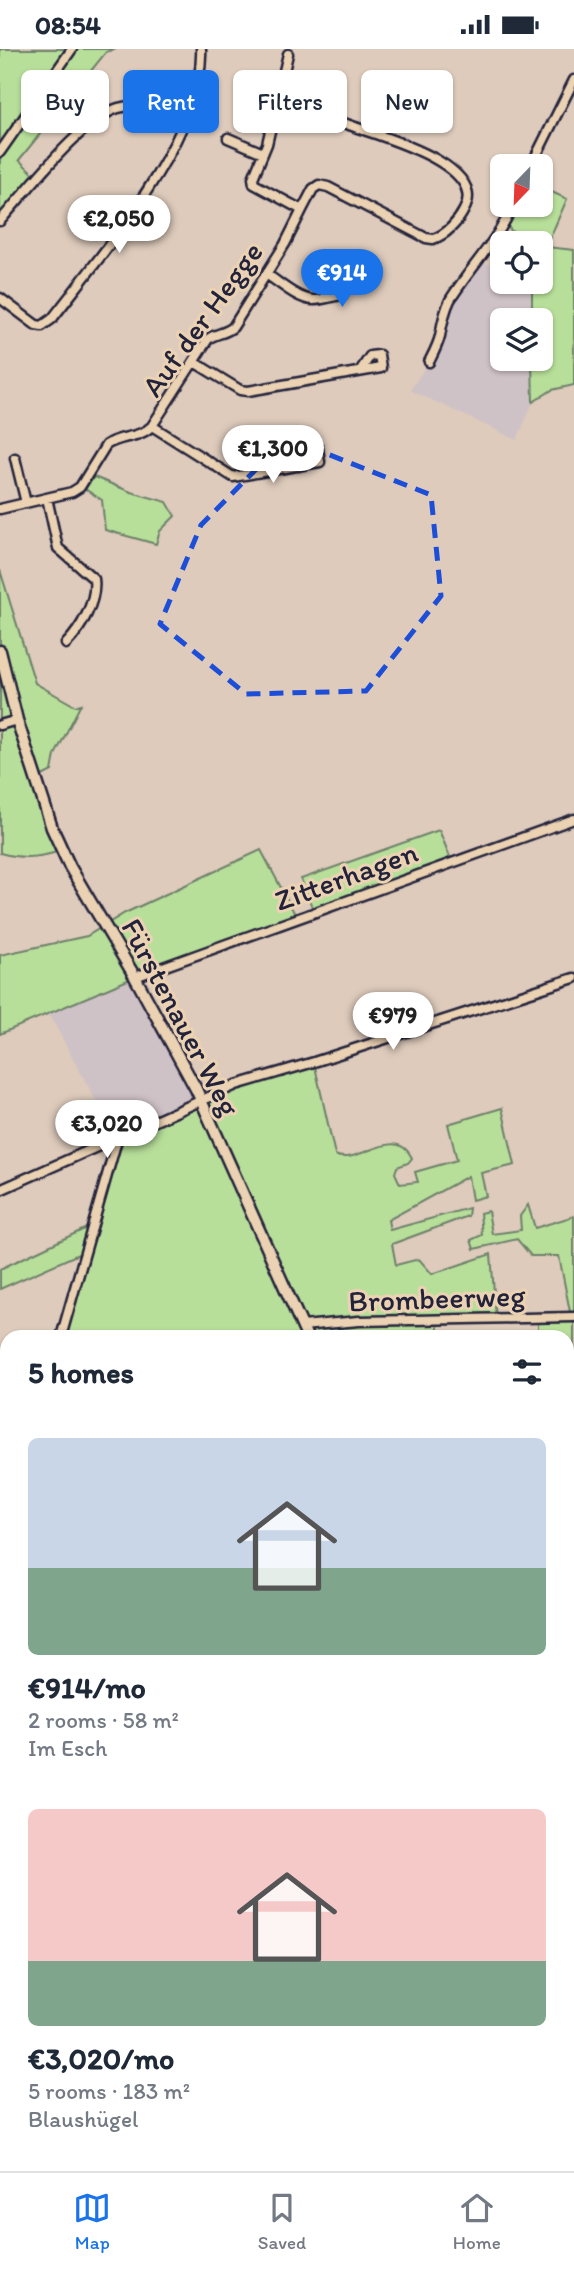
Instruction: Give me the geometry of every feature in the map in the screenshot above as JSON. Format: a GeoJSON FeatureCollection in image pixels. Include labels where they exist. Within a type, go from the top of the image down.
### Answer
{"type":"FeatureCollection","features":[{"type":"Feature","properties":{"kind":"street"},"geometry":{"type":"LineString","coordinates":[[0,152],[72,49]]}},
{"type":"Feature","properties":{"kind":"street"},"geometry":{"type":"LineString","coordinates":[[199,70],[201,49]]}},
{"type":"Feature","properties":{"kind":"street"},"geometry":{"type":"LineString","coordinates":[[285,70],[288,54]]}},
{"type":"Feature","properties":{"kind":"street"},"geometry":{"type":"LineString","coordinates":[[537,154],[574,80]]}},
{"type":"Feature","properties":{"kind":"street"},"geometry":{"type":"LineString","coordinates":[[0,221],[82,131],[98,117],[112,109],[123,107]]}},
{"type":"Feature","properties":{"kind":"street","name":"Auf der Hegge"},"geometry":{"type":"LineString","coordinates":[[0,509],[72,492],[80,487],[112,441],[145,434],[208,339],[215,334],[226,333],[233,327],[313,189],[319,185],[433,239],[447,232],[463,213],[468,202],[467,188],[454,173],[420,150],[347,124]]}},
{"type":"Feature","properties":{"kind":"street"},"geometry":{"type":"LineString","coordinates":[[0,297],[36,325],[42,326],[52,319],[134,210],[179,133]]}},
{"type":"Feature","properties":{"kind":"street"},"geometry":{"type":"LineString","coordinates":[[269,133],[253,178],[254,184],[302,210]]}},
{"type":"Feature","properties":{"kind":"street"},"geometry":{"type":"LineString","coordinates":[[228,138],[263,153]]}},
{"type":"Feature","properties":{"kind":"street"},"geometry":{"type":"LineString","coordinates":[[429,362],[449,303],[508,217]]}},
{"type":"Feature","properties":{"kind":"street"},"geometry":{"type":"LineString","coordinates":[[266,274],[300,296],[313,300],[324,298]]}},
{"type":"Feature","properties":{"kind":"street"},"geometry":{"type":"LineString","coordinates":[[194,362],[240,390],[248,391],[360,371]]}},
{"type":"Feature","properties":{"kind":"street"},"geometry":{"type":"LineString","coordinates":[[152,426],[233,477],[299,466]]}},
{"type":"Feature","properties":{"kind":"street"},"geometry":{"type":"LineString","coordinates":[[15,458],[26,503]]}},
{"type":"Feature","properties":{"kind":"street"},"geometry":{"type":"LineString","coordinates":[[47,498],[58,548],[94,579],[95,588],[78,632],[66,644]]}},
{"type":"Feature","properties":{"kind":"street","name":"Fürstenauer Weg"},"geometry":{"type":"LineString","coordinates":[[0,651],[17,720],[52,828],[201,1100],[304,1330]]}},
{"type":"Feature","properties":{"kind":"street"},"geometry":{"type":"LineString","coordinates":[[0,725],[17,720]]}},
{"type":"Feature","properties":{"kind":"street","name":"Zitterhagen"},"geometry":{"type":"LineString","coordinates":[[135,977],[574,819]]}},
{"type":"Feature","properties":{"kind":"street"},"geometry":{"type":"LineString","coordinates":[[0,1190],[236,1085],[574,978]]}},
{"type":"Feature","properties":{"kind":"street"},"geometry":{"type":"LineString","coordinates":[[63,1330],[117,1140]]}},
{"type":"Feature","properties":{"kind":"street","name":"Brombeerweg"},"geometry":{"type":"LineString","coordinates":[[302,1327],[359,1321],[574,1317]]}},
{"type":"Feature","properties":{"kind":"highlighted area"},"geometry":{"type":"Polygon","coordinates":[[[287,438],[431,495],[441,596],[366,691],[246,694],[160,624],[201,525],[287,438]]]}},
{"type":"Feature","properties":{"kind":"shaded area"},"geometry":{"type":"Polygon","coordinates":[[[476,261],[490,264],[490,294],[532,294],[532,308],[490,308],[490,371],[532,371],[533,402],[517,440],[410,390],[429,362],[441,323],[476,261]]]}},
{"type":"Feature","properties":{"kind":"shaded area"},"geometry":{"type":"Polygon","coordinates":[[[135,977],[201,1100],[117,1140],[49,1014],[135,977]]]}},
{"type":"Feature","properties":{"kind":"green space"},"geometry":{"type":"Polygon","coordinates":[[[0,49],[116,49],[106,52],[92,70],[21,70],[21,133],[41,133],[19,160],[38,178],[0,221],[0,49]]]}},
{"type":"Feature","properties":{"kind":"green space"},"geometry":{"type":"Polygon","coordinates":[[[553,193],[567,199],[553,231],[512,231],[505,224],[508,217],[553,217],[553,193]]]}},
{"type":"Feature","properties":{"kind":"green space"},"geometry":{"type":"Polygon","coordinates":[[[553,248],[574,250],[574,385],[552,390],[533,402],[532,371],[553,371],[553,308],[532,308],[532,294],[553,294],[553,248]]]}},
{"type":"Feature","properties":{"kind":"green space"},"geometry":{"type":"Polygon","coordinates":[[[94,477],[131,492],[167,502],[175,516],[160,531],[156,544],[105,530],[102,500],[85,489],[94,477]]]}},
{"type":"Feature","properties":{"kind":"green space"},"geometry":{"type":"Polygon","coordinates":[[[0,570],[35,683],[75,706],[81,704],[55,755],[52,771],[36,779],[62,850],[31,857],[0,853],[0,570]]]}},
{"type":"Feature","properties":{"kind":"green space"},"geometry":{"type":"Polygon","coordinates":[[[439,830],[452,862],[135,977],[0,1034],[0,955],[87,936],[125,913],[261,850],[297,918],[314,912],[301,879],[439,830]]]}},
{"type":"Feature","properties":{"kind":"green space"},"geometry":{"type":"Polygon","coordinates":[[[314,1062],[335,1155],[354,1156],[396,1144],[405,1148],[412,1158],[408,1163],[397,1167],[395,1173],[400,1184],[418,1182],[415,1172],[457,1160],[448,1124],[502,1108],[515,1165],[481,1173],[486,1196],[472,1200],[468,1176],[388,1220],[390,1230],[469,1208],[468,1216],[392,1244],[396,1265],[419,1259],[432,1274],[491,1254],[496,1319],[437,1320],[438,1330],[63,1330],[85,1251],[0,1289],[0,1269],[93,1225],[117,1140],[208,1097],[314,1062]]]}},
{"type":"Feature","properties":{"kind":"green space"},"geometry":{"type":"Polygon","coordinates":[[[528,1205],[535,1228],[574,1216],[574,1330],[538,1330],[538,1322],[572,1322],[559,1256],[531,1256],[517,1239],[474,1249],[471,1240],[482,1235],[480,1213],[488,1211],[492,1234],[521,1230],[520,1216],[528,1205]]]}}]}
